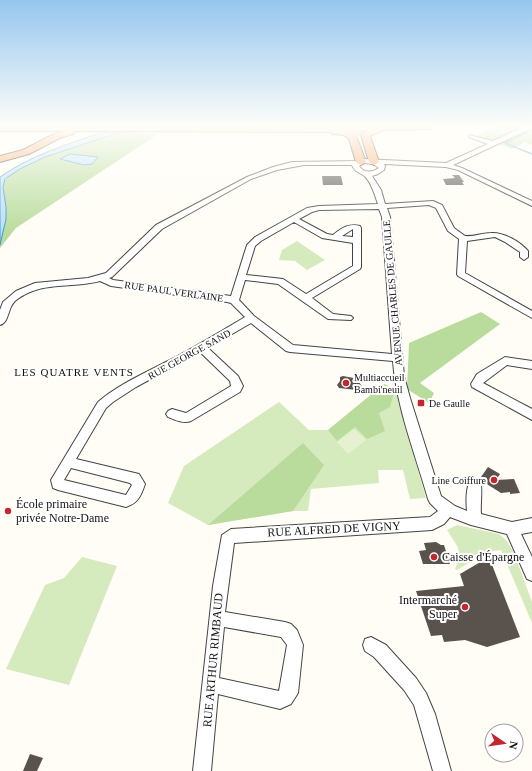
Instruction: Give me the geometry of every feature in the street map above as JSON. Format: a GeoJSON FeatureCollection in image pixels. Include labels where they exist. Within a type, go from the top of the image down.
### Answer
{"type":"FeatureCollection","features":[{"type":"Feature","properties":{"kind":"street"},"geometry":{"type":"LineString","coordinates":[[447,165],[454,162]]}},
{"type":"Feature","properties":{"kind":"street"},"geometry":{"type":"LineString","coordinates":[[365,163],[360,172],[367,174],[381,170],[396,163]]}},
{"type":"Feature","properties":{"kind":"street"},"geometry":{"type":"LineString","coordinates":[[365,163],[381,170]]}},
{"type":"Feature","properties":{"kind":"street"},"geometry":{"type":"LineString","coordinates":[[0,322],[8,302],[28,288],[89,281],[102,278],[117,268],[148,236],[172,219],[249,178],[292,164],[343,165],[396,163],[447,165],[464,171],[532,204]]}},
{"type":"Feature","properties":{"kind":"street","name":"AVENUE CHARLES DE GAULLE"},"geometry":{"type":"LineString","coordinates":[[377,190],[377,180],[381,170]]}},
{"type":"Feature","properties":{"kind":"street","name":"AVENUE CHARLES DE GAULLE"},"geometry":{"type":"LineString","coordinates":[[367,174],[377,190],[384,207],[399,376],[404,398],[435,499],[439,504],[455,513],[512,529]]}},
{"type":"Feature","properties":{"kind":"street"},"geometry":{"type":"LineString","coordinates":[[234,302],[251,245],[314,208],[384,207],[424,202],[436,204],[451,229],[463,238],[476,239],[489,235],[500,236],[524,251],[524,257]]}},
{"type":"Feature","properties":{"kind":"street"},"geometry":{"type":"LineString","coordinates":[[293,219],[325,236],[350,239],[357,242]]}},
{"type":"Feature","properties":{"kind":"street"},"geometry":{"type":"LineString","coordinates":[[306,298],[357,267],[357,228],[350,226],[334,238]]}},
{"type":"Feature","properties":{"kind":"street"},"geometry":{"type":"LineString","coordinates":[[463,238],[461,274],[532,315]]}},
{"type":"Feature","properties":{"kind":"street"},"geometry":{"type":"LineString","coordinates":[[242,277],[280,281],[331,317],[348,318]]}},
{"type":"Feature","properties":{"kind":"street","name":"RUE PAUL VERLAINE"},"geometry":{"type":"LineString","coordinates":[[102,278],[111,283],[224,297],[234,302],[251,318],[290,348],[398,358]]}},
{"type":"Feature","properties":{"kind":"street","name":"RUE GEORGE SAND"},"geometry":{"type":"LineString","coordinates":[[68,462],[134,478],[139,484],[134,496],[130,500],[126,501],[58,484],[57,480],[102,405],[111,396],[202,347],[251,318]]}},
{"type":"Feature","properties":{"kind":"street"},"geometry":{"type":"LineString","coordinates":[[172,414],[187,418],[237,386],[234,378],[202,347]]}},
{"type":"Feature","properties":{"kind":"street"},"geometry":{"type":"LineString","coordinates":[[532,365],[505,362],[481,377],[476,384],[532,415]]}},
{"type":"Feature","properties":{"kind":"street"},"geometry":{"type":"LineString","coordinates":[[475,518],[473,504],[476,484]]}},
{"type":"Feature","properties":{"kind":"street","name":"RUE ALFRED DE VIGNY"},"geometry":{"type":"LineString","coordinates":[[226,549],[227,540],[236,534],[432,524],[448,509]]}},
{"type":"Feature","properties":{"kind":"street"},"geometry":{"type":"LineString","coordinates":[[532,525],[512,529],[532,574]]}},
{"type":"Feature","properties":{"kind":"street","name":"RUE ARTHUR RIMBAUD"},"geometry":{"type":"LineString","coordinates":[[202,771],[217,618],[226,549]]}},
{"type":"Feature","properties":{"kind":"street"},"geometry":{"type":"LineString","coordinates":[[211,684],[280,700],[285,698],[289,693],[295,645],[291,636],[285,630],[217,618]]}},
{"type":"Feature","properties":{"kind":"street"},"geometry":{"type":"LineString","coordinates":[[371,645],[380,651],[410,684],[420,699],[426,714],[442,771]]}},
{"type":"Feature","properties":{"kind":"green space"},"geometry":{"type":"Polygon","coordinates":[[[34,162],[116,162],[16,228],[0,248],[0,190],[6,180],[34,162]]]}},
{"type":"Feature","properties":{"kind":"green space"},"geometry":{"type":"Polygon","coordinates":[[[297,241],[325,260],[307,270],[295,261],[279,260],[282,250],[297,241]]]}},
{"type":"Feature","properties":{"kind":"green space"},"geometry":{"type":"Polygon","coordinates":[[[481,312],[500,324],[420,383],[434,393],[429,403],[407,389],[409,343],[481,312]]]}},
{"type":"Feature","properties":{"kind":"green space"},"geometry":{"type":"Polygon","coordinates":[[[384,384],[395,389],[426,498],[410,499],[403,470],[378,470],[379,483],[311,489],[308,511],[293,511],[208,525],[168,503],[184,466],[279,402],[309,430],[328,430],[384,384]]]}},
{"type":"Feature","properties":{"kind":"green space"},"geometry":{"type":"Polygon","coordinates":[[[384,384],[395,389],[390,407],[379,413],[385,431],[367,439],[355,427],[337,441],[328,430],[384,384]]]}},
{"type":"Feature","properties":{"kind":"green space"},"geometry":{"type":"Polygon","coordinates":[[[354,429],[366,440],[348,454],[337,442],[354,429]]]}},
{"type":"Feature","properties":{"kind":"green space"},"geometry":{"type":"Polygon","coordinates":[[[303,443],[324,465],[293,511],[208,525],[303,443]]]}},
{"type":"Feature","properties":{"kind":"green space"},"geometry":{"type":"Polygon","coordinates":[[[457,525],[499,534],[507,541],[514,553],[532,602],[532,623],[501,550],[487,552],[457,570],[455,569],[458,562],[459,552],[447,530],[457,525]]]}},
{"type":"Feature","properties":{"kind":"green space"},"geometry":{"type":"Polygon","coordinates":[[[82,557],[117,566],[69,685],[6,669],[45,585],[64,578],[82,557]]]}},
{"type":"Feature","properties":{"kind":"water"},"geometry":{"type":"Polygon","coordinates":[[[26,162],[35,162],[5,179],[3,187],[6,219],[0,245],[0,177],[13,168],[26,162]]]}},
{"type":"Feature","properties":{"kind":"water"},"geometry":{"type":"Polygon","coordinates":[[[72,162],[94,162],[92,164],[84,165],[72,162]]]}},
{"type":"Feature","properties":{"kind":"building"},"geometry":{"type":"Polygon","coordinates":[[[452,175],[459,175],[464,182],[462,182],[464,185],[446,185],[443,179],[455,178],[452,175]]]}},
{"type":"Feature","properties":{"kind":"building"},"geometry":{"type":"Polygon","coordinates":[[[322,176],[341,176],[343,185],[323,185],[322,176]]]}},
{"type":"Feature","properties":{"kind":"building","name":"Multiaccueil Bambi'neuil"},"geometry":{"type":"Polygon","coordinates":[[[343,376],[359,379],[359,382],[365,391],[339,388],[337,385],[340,381],[340,377],[343,376]]]}},
{"type":"Feature","properties":{"kind":"building","name":"Line Coiffure"},"geometry":{"type":"Polygon","coordinates":[[[488,467],[500,474],[496,480],[514,479],[520,493],[501,493],[482,481],[486,480],[481,477],[488,467]]]}},
{"type":"Feature","properties":{"kind":"building","name":"Caisse d'Épargne"},"geometry":{"type":"Polygon","coordinates":[[[436,542],[444,545],[450,564],[423,564],[419,551],[426,550],[424,543],[436,542]]]}},
{"type":"Feature","properties":{"kind":"building","name":"Intermarché Super"},"geometry":{"type":"Polygon","coordinates":[[[489,557],[520,637],[487,647],[465,640],[444,642],[442,635],[431,636],[416,591],[464,586],[460,574],[489,557]]]}},
{"type":"Feature","properties":{"kind":"building"},"geometry":{"type":"Polygon","coordinates":[[[30,754],[43,758],[37,771],[23,771],[30,754]]]}},
{"type":"Feature","properties":{"kind":"place","name":"Multiaccueil Bambi'neuil"},"geometry":{"type":"Point","coordinates":[346,383]}},
{"type":"Feature","properties":{"kind":"place","name":"De Gaulle"},"geometry":{"type":"Point","coordinates":[421,403]}},
{"type":"Feature","properties":{"kind":"place","name":"Line Coiffure"},"geometry":{"type":"Point","coordinates":[494,480]}},
{"type":"Feature","properties":{"kind":"place","name":"École primaire privée Notre-Dame"},"geometry":{"type":"Point","coordinates":[8,511]}},
{"type":"Feature","properties":{"kind":"place","name":"Caisse d'Épargne"},"geometry":{"type":"Point","coordinates":[434,557]}},
{"type":"Feature","properties":{"kind":"place","name":"Intermarché Super"},"geometry":{"type":"Point","coordinates":[465,607]}},
{"type":"Feature","properties":{"kind":"district","name":"LES QUATRE VENTS"},"geometry":{"type":"Point","coordinates":[74,372]}}]}
